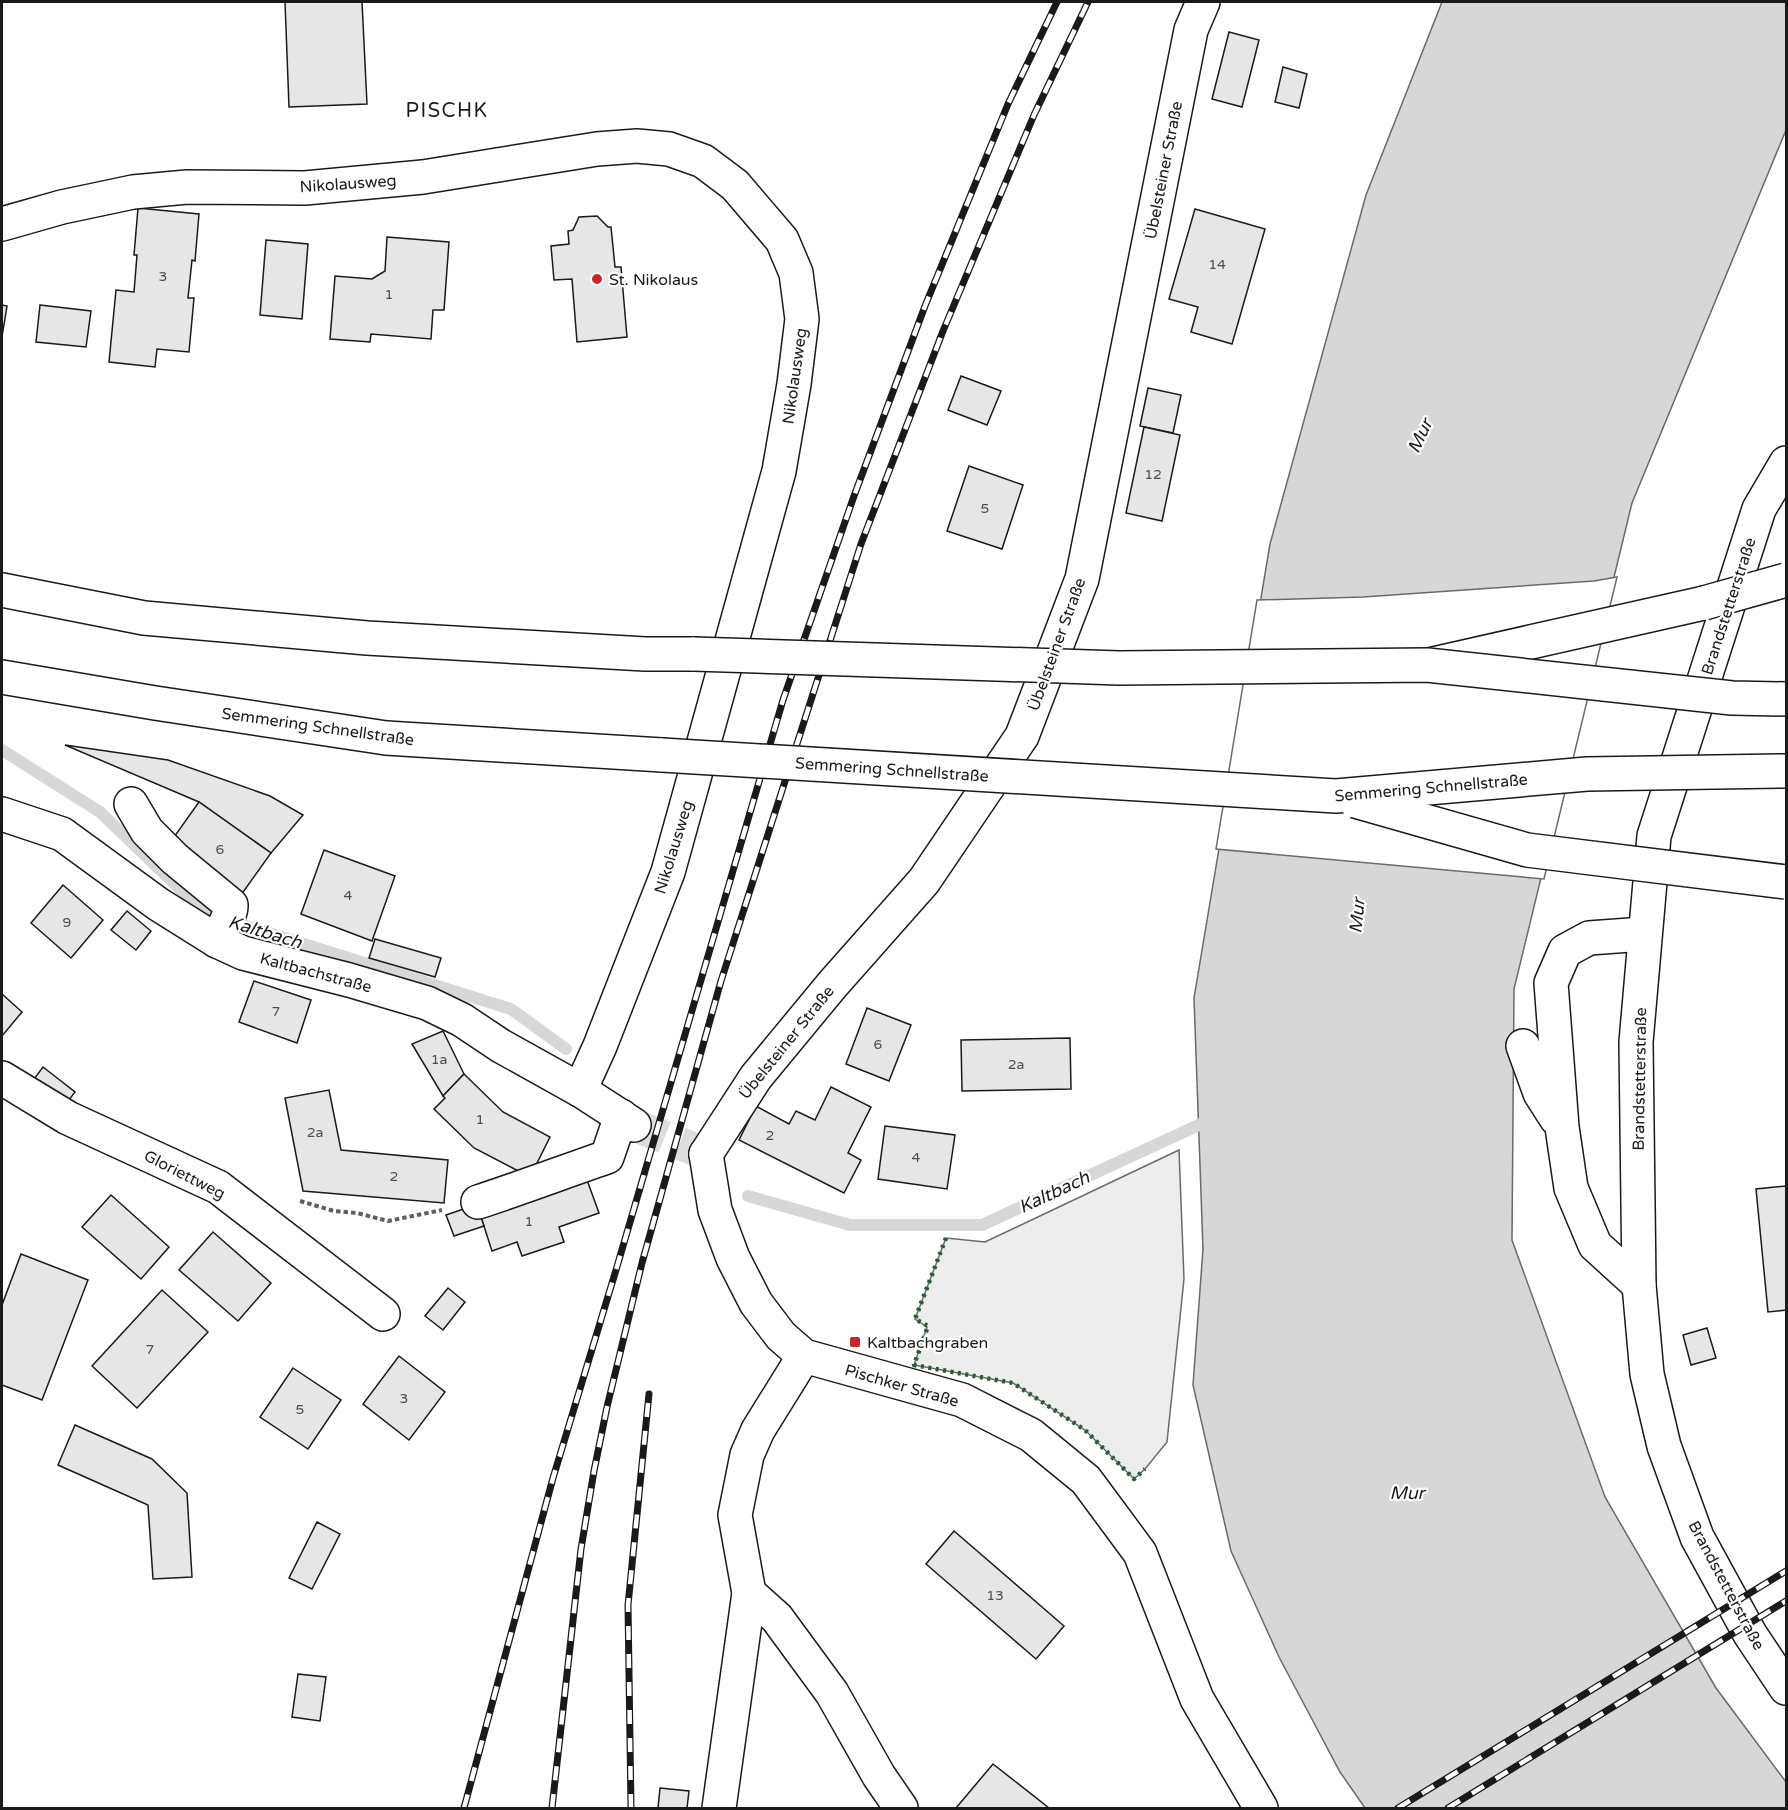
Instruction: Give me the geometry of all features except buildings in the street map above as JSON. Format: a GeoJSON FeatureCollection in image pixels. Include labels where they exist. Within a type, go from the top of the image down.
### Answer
{"type":"FeatureCollection","features":[{"type":"Feature","properties":{"kind":"main road","name":"Übelsteiner Straße"},"geometry":{"type":"LineString","coordinates":[[701,1152],[756,1077],[832,985],[924,881],[1022,736],[1082,579],[1191,30],[1203,2]]}},
{"type":"Feature","properties":{"kind":"main road","name":"Nikolausweg"},"geometry":{"type":"LineString","coordinates":[[2,224],[62,207],[133,192],[187,187],[305,188],[364,183],[423,177],[597,149],[637,146],[669,149],[703,161],[735,185],[782,240],[796,273],[802,319],[794,384],[779,471],[668,872],[600,1046],[580,1090]]}},
{"type":"Feature","properties":{"kind":"main road","name":"Brandstetterstraße"},"geometry":{"type":"LineString","coordinates":[[1786,463],[1759,510],[1654,836],[1636,1042],[1640,1285],[1647,1374],[1664,1446],[1697,1537],[1750,1635],[1786,1688]]}},
{"type":"Feature","properties":{"kind":"main road"},"geometry":{"type":"LineString","coordinates":[[1427,665],[1704,603],[1786,580]]}},
{"type":"Feature","properties":{"kind":"main road"},"geometry":{"type":"LineString","coordinates":[[2,590],[144,618],[367,638],[633,654],[1119,668],[1427,665],[1732,698],[1786,699]]}},
{"type":"Feature","properties":{"kind":"main road"},"geometry":{"type":"LineString","coordinates":[[1704,603],[1786,601]]}},
{"type":"Feature","properties":{"kind":"main road","name":"Semmering Schnellstraße"},"geometry":{"type":"LineString","coordinates":[[2,677],[386,738],[1336,796],[1587,774],[1786,771]]}},
{"type":"Feature","properties":{"kind":"main road"},"geometry":{"type":"LineString","coordinates":[[1336,796],[1527,850],[1786,882]]}},
{"type":"Feature","properties":{"kind":"main road"},"geometry":{"type":"LineString","coordinates":[[131,804],[147,831],[175,859],[231,905],[224,926]]}},
{"type":"Feature","properties":{"kind":"main road","name":"Kaltbachstraße"},"geometry":{"type":"LineString","coordinates":[[2,814],[62,834],[158,904],[224,926],[243,952],[427,1003],[462,1020],[501,1046],[580,1090],[627,1120],[607,1157],[478,1202]]}},
{"type":"Feature","properties":{"kind":"main road"},"geometry":{"type":"LineString","coordinates":[[1640,1285],[1595,1245],[1571,1188],[1562,1127],[1551,982],[1565,951],[1589,938],[1644,933]]}},
{"type":"Feature","properties":{"kind":"main road"},"geometry":{"type":"LineString","coordinates":[[1523,1046],[1540,1093],[1562,1127]]}},
{"type":"Feature","properties":{"kind":"main road","name":"Gloriettweg"},"geometry":{"type":"LineString","coordinates":[[2,1078],[68,1118],[218,1187],[383,1314]]}},
{"type":"Feature","properties":{"kind":"main road","name":"Pischker Straße"},"geometry":{"type":"LineString","coordinates":[[701,1152],[715,1210],[733,1258],[756,1303],[781,1336],[804,1356],[962,1400],[1030,1435],[1086,1480],[1140,1553],[1197,1699],[1261,1809]]}},
{"type":"Feature","properties":{"kind":"main road"},"geometry":{"type":"LineString","coordinates":[[718,1809],[749,1593],[735,1515],[747,1455],[758,1430],[804,1356]]}},
{"type":"Feature","properties":{"kind":"main road"},"geometry":{"type":"LineString","coordinates":[[749,1593],[777,1618],[832,1694],[879,1776],[901,1809]]}},
{"type":"Feature","properties":{"kind":"path"},"geometry":{"type":"LineString","coordinates":[[297,1200],[334,1211],[357,1213],[388,1221],[478,1202]]}},
{"type":"Feature","properties":{"kind":"shaded area"},"geometry":{"type":"Polygon","coordinates":[[[1179,1150],[1184,1279],[1167,1442],[1134,1479],[1085,1430],[1013,1383],[914,1365],[927,1327],[915,1319],[946,1238],[985,1242],[1179,1150]]]}},
{"type":"Feature","properties":{"kind":"water","name":"Mur"},"geometry":{"type":"Polygon","coordinates":[[[1442,2],[1786,2],[1786,130],[1632,503],[1514,989],[1512,1240],[1605,1497],[1716,1688],[1786,1782],[1786,1808],[1365,1808],[1340,1772],[1279,1657],[1231,1551],[1193,1385],[1203,1249],[1194,998],[1270,544],[1366,195],[1442,2]]]}},
{"type":"Feature","properties":{"kind":"pier"},"geometry":{"type":"Polygon","coordinates":[[[1617,577],[1544,879],[1216,849],[1257,600],[1363,597],[1594,581],[1617,577]]]}},
{"type":"Feature","properties":{"kind":"waterway","name":"Kaltbach"},"geometry":{"type":"LineString","coordinates":[[2,750],[100,812],[205,913],[511,1009],[566,1049]]}},
{"type":"Feature","properties":{"kind":"waterway","name":"Kaltbach"},"geometry":{"type":"LineString","coordinates":[[748,1196],[850,1225],[982,1225],[1214,1118]]}},
{"type":"Feature","properties":{"kind":"tunnel"},"geometry":{"type":"LineString","coordinates":[[634,1125],[696,1150]]}},
{"type":"Feature","properties":{"kind":"railway"},"geometry":{"type":"LineString","coordinates":[[464,1808],[553,1478],[783,700],[854,496],[925,306],[1008,104],[1057,2]]}},
{"type":"Feature","properties":{"kind":"railway"},"geometry":{"type":"LineString","coordinates":[[552,1808],[581,1549],[607,1407],[642,1263],[721,981],[861,544],[943,331],[1034,115],[1088,2]]}},
{"type":"Feature","properties":{"kind":"railway"},"geometry":{"type":"LineString","coordinates":[[631,1808],[628,1605],[649,1394]]}},
{"type":"Feature","properties":{"kind":"railway"},"geometry":{"type":"LineString","coordinates":[[1398,1808],[1786,1571]]}},
{"type":"Feature","properties":{"kind":"railway"},"geometry":{"type":"LineString","coordinates":[[1448,1808],[1786,1601]]}},
{"type":"Feature","properties":{"kind":"hedge"},"geometry":{"type":"LineString","coordinates":[[946,1238],[915,1319],[928,1326],[914,1365],[1013,1383],[1085,1430],[1134,1479],[1145,1469]]}},
{"type":"Feature","properties":{"kind":"place","name":"St. Nikolaus"},"geometry":{"type":"Point","coordinates":[597,279]}},
{"type":"Feature","properties":{"kind":"place","name":"Kaltbachgraben"},"geometry":{"type":"Point","coordinates":[855,1342]}},
{"type":"Feature","properties":{"kind":"district","name":"PISCHK"},"geometry":{"type":"Point","coordinates":[447,110]}}]}
